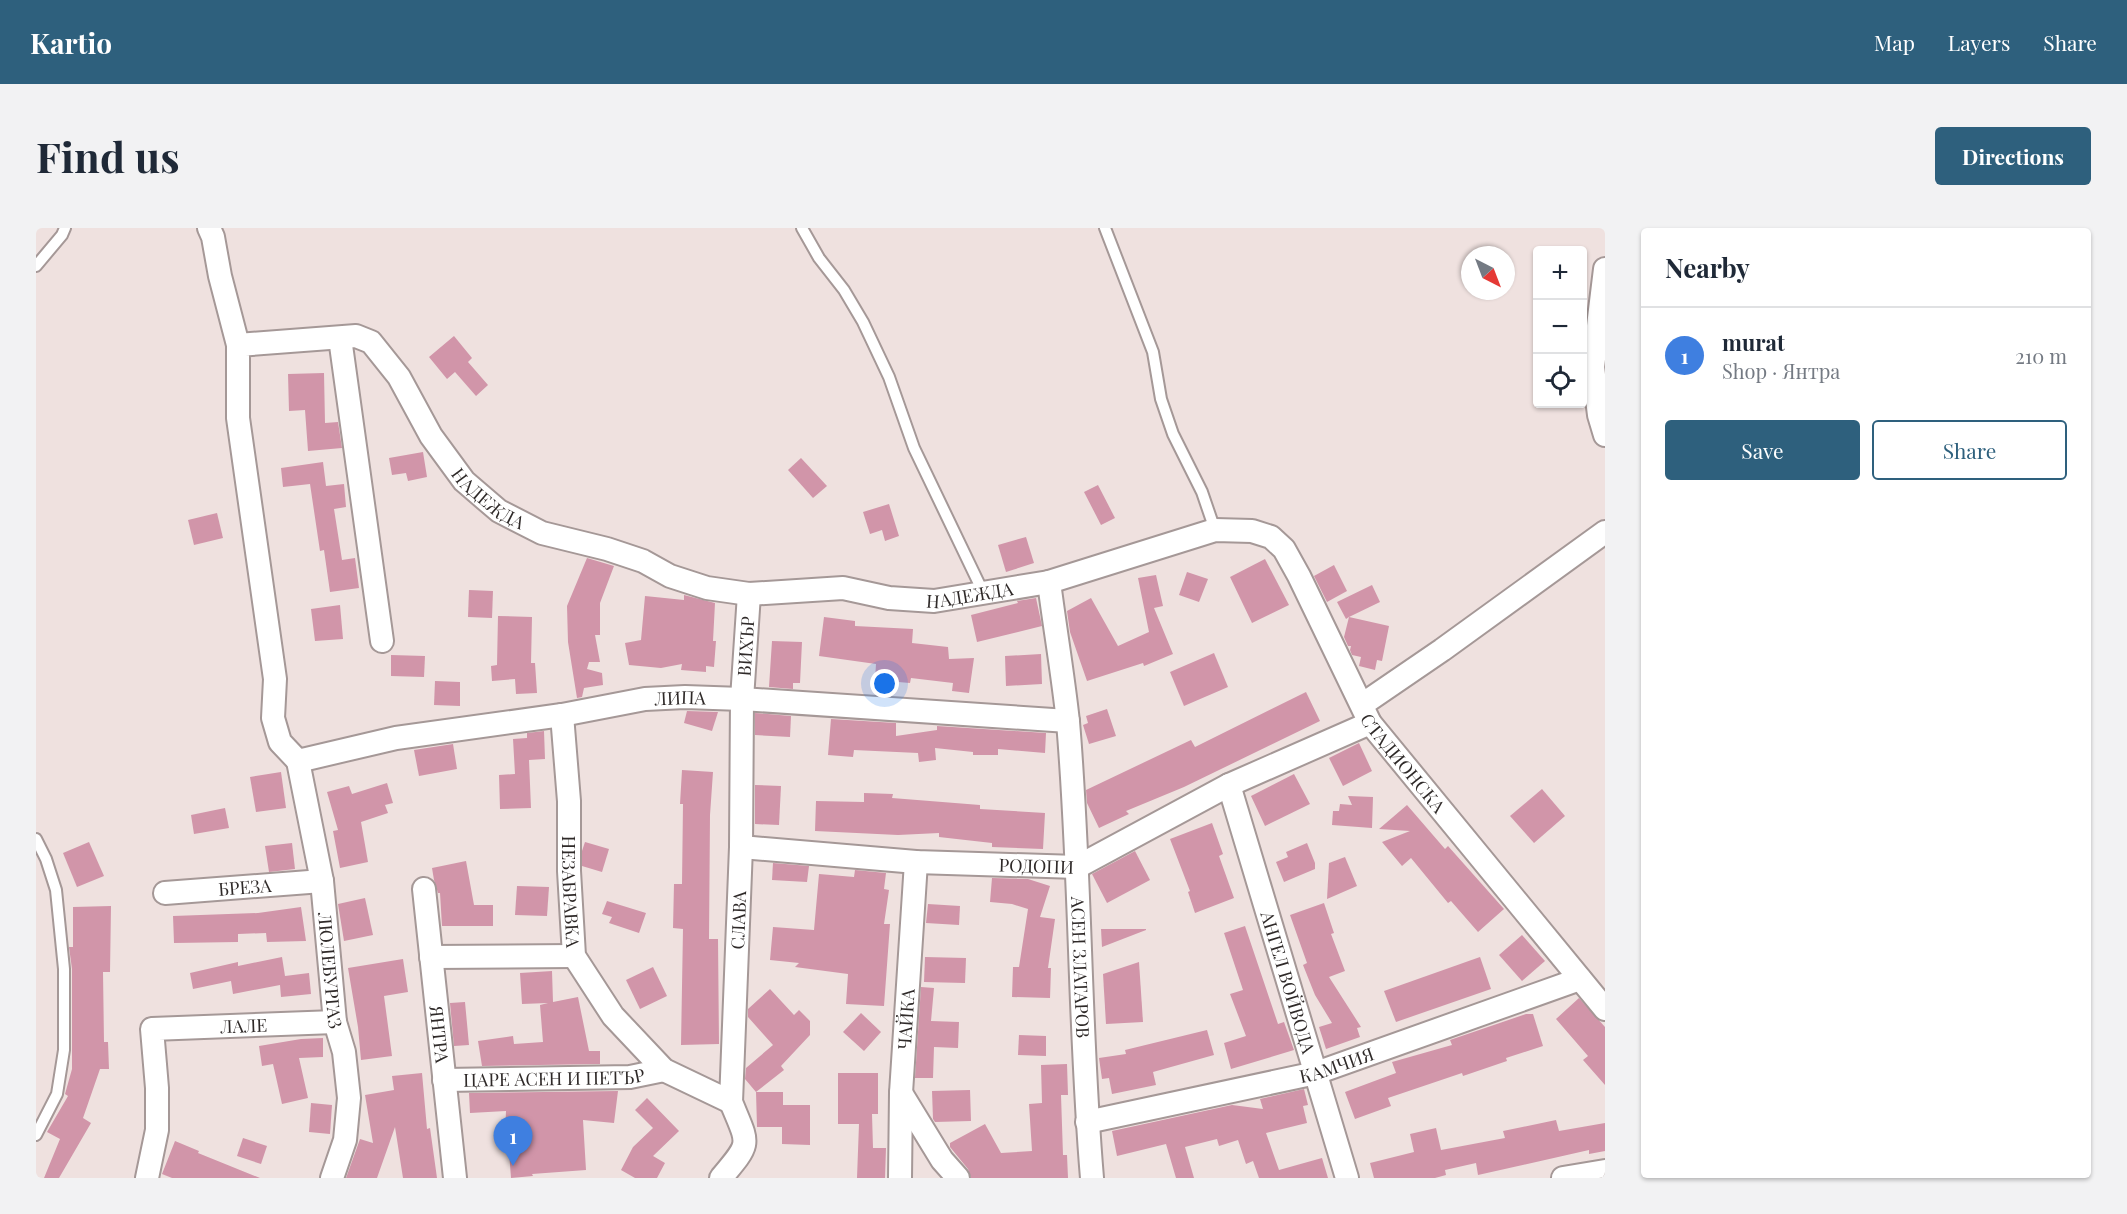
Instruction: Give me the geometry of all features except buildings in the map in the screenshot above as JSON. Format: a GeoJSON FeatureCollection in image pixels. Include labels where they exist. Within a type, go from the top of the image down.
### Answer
{"type":"FeatureCollection","features":[{"type":"Feature","properties":{"kind":"street"},"geometry":{"type":"LineString","coordinates":[[209,228],[238,345],[238,418],[275,678],[273,718],[280,742],[298,761]]}},
{"type":"Feature","properties":{"kind":"street"},"geometry":{"type":"LineString","coordinates":[[1605,269],[1593,367],[1599,415],[1605,435]]}},
{"type":"Feature","properties":{"kind":"street","name":"НАДЕЖДА"},"geometry":{"type":"LineString","coordinates":[[238,345],[356,336],[371,342],[399,377],[431,436],[464,481],[499,511],[542,533],[643,561],[670,576],[707,588],[749,594],[843,588],[889,598],[934,601],[1049,582],[1215,530]]}},
{"type":"Feature","properties":{"kind":"street"},"geometry":{"type":"LineString","coordinates":[[340,338],[382,641]]}},
{"type":"Feature","properties":{"kind":"street","name":"СТАДИОНСКА"},"geometry":{"type":"LineString","coordinates":[[1215,530],[1252,531],[1271,537],[1284,549],[1367,714],[1605,1009]]}},
{"type":"Feature","properties":{"kind":"street","name":"РОДОПИ"},"geometry":{"type":"LineString","coordinates":[[741,846],[916,862],[1077,867],[1229,784],[1367,714],[1442,650],[1605,532]]}},
{"type":"Feature","properties":{"kind":"street","name":"АСЕН ЗЛАТАРОВ"},"geometry":{"type":"LineString","coordinates":[[1049,582],[1068,721],[1077,867],[1087,1122],[1092,1178]]}},
{"type":"Feature","properties":{"kind":"street","name":"ВИХЪР"},"geometry":{"type":"LineString","coordinates":[[742,699],[749,594]]}},
{"type":"Feature","properties":{"kind":"street","name":"ЛИПА"},"geometry":{"type":"LineString","coordinates":[[298,761],[396,738],[562,715],[645,699],[685,697],[742,699],[1068,721]]}},
{"type":"Feature","properties":{"kind":"street","name":"СЛАВА"},"geometry":{"type":"LineString","coordinates":[[721,1178],[744,1150],[746,1139],[731,1102],[741,846],[742,699]]}},
{"type":"Feature","properties":{"kind":"street","name":"НЕЗАБРАВКА"},"geometry":{"type":"LineString","coordinates":[[562,715],[569,801],[569,871],[574,956],[613,1016],[664,1070],[731,1102]]}},
{"type":"Feature","properties":{"kind":"street","name":"ЛЮЛЕБУРГАЗ"},"geometry":{"type":"LineString","coordinates":[[298,761],[322,881],[335,1022],[344,1052],[349,1098],[345,1140],[332,1178]]}},
{"type":"Feature","properties":{"kind":"street","name":"АНГЕЛ ВОЙВОДА"},"geometry":{"type":"LineString","coordinates":[[1229,784],[1347,1178]]}},
{"type":"Feature","properties":{"kind":"street","name":"ЧАЙКА"},"geometry":{"type":"LineString","coordinates":[[900,1178],[901,1093],[916,862]]}},
{"type":"Feature","properties":{"kind":"street","name":"БРЕЗА"},"geometry":{"type":"LineString","coordinates":[[165,893],[322,881]]}},
{"type":"Feature","properties":{"kind":"street","name":"ЯНТРА"},"geometry":{"type":"LineString","coordinates":[[424,889],[454,1178]]}},
{"type":"Feature","properties":{"kind":"street"},"geometry":{"type":"LineString","coordinates":[[431,957],[574,956]]}},
{"type":"Feature","properties":{"kind":"street","name":"КАМЧИЯ"},"geometry":{"type":"LineString","coordinates":[[1087,1122],[1316,1073],[1580,979]]}},
{"type":"Feature","properties":{"kind":"street","name":"ЛАЛЕ"},"geometry":{"type":"LineString","coordinates":[[147,1178],[157,1130],[157,1088],[152,1029],[335,1022]]}},
{"type":"Feature","properties":{"kind":"street","name":"ЦАРЕ АСЕН И ПЕТЪР"},"geometry":{"type":"LineString","coordinates":[[444,1080],[630,1077],[664,1070]]}},
{"type":"Feature","properties":{"kind":"street"},"geometry":{"type":"LineString","coordinates":[[901,1093],[942,1160],[958,1178]]}},
{"type":"Feature","properties":{"kind":"street"},"geometry":{"type":"LineString","coordinates":[[1563,1178],[1605,1171]]}},
{"type":"Feature","properties":{"kind":"lane"},"geometry":{"type":"LineString","coordinates":[[36,266],[62,235],[65,228]]}},
{"type":"Feature","properties":{"kind":"lane"},"geometry":{"type":"LineString","coordinates":[[802,228],[819,258],[844,291],[863,322],[889,377],[914,448],[984,594]]}},
{"type":"Feature","properties":{"kind":"lane"},"geometry":{"type":"LineString","coordinates":[[1105,228],[1153,352],[1161,399],[1173,434],[1202,492],[1215,530]]}},
{"type":"Feature","properties":{"kind":"lane"},"geometry":{"type":"LineString","coordinates":[[36,839],[46,859],[56,890],[64,969],[64,1050],[57,1094],[36,1135]]}},
{"type":"Feature","properties":{"kind":"place","name":"murat"},"geometry":{"type":"Point","coordinates":[513,1166]}}]}
